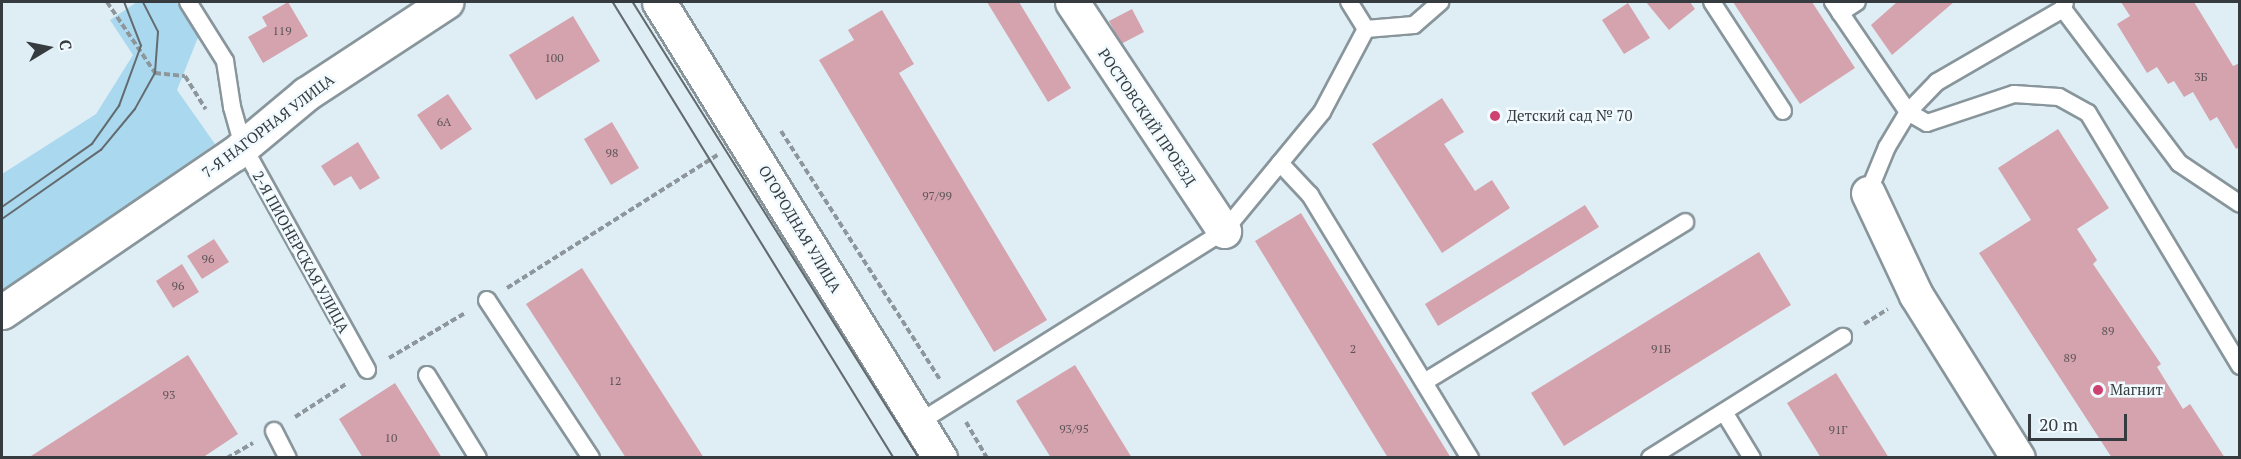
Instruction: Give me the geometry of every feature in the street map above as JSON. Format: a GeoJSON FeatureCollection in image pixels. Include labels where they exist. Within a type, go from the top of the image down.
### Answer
{"type":"FeatureCollection","features":[{"type":"Feature","properties":{"kind":"street","name":"7-Я НАГОРНАЯ УЛИЦА"},"geometry":{"type":"LineString","coordinates":[[2,312],[239,150],[306,94],[446,2]]}},
{"type":"Feature","properties":{"kind":"street","name":"ОГОРОДНАЯ УЛИЦА"},"geometry":{"type":"LineString","coordinates":[[659,2],[940,458]]}},
{"type":"Feature","properties":{"kind":"street","name":"РОСТОВСКИЙ ПРОЕЗД"},"geometry":{"type":"LineString","coordinates":[[1072,2],[1224,231]]}},
{"type":"Feature","properties":{"kind":"street"},"geometry":{"type":"LineString","coordinates":[[1868,193],[1916,295],[2018,458]]}},
{"type":"Feature","properties":{"kind":"lane","name":"2-Я ПИОНЕРСКАЯ УЛИЦА"},"geometry":{"type":"LineString","coordinates":[[188,2],[225,61],[239,150],[367,370]]}},
{"type":"Feature","properties":{"kind":"lane"},"geometry":{"type":"LineString","coordinates":[[1348,2],[1366,29]]}},
{"type":"Feature","properties":{"kind":"lane"},"geometry":{"type":"LineString","coordinates":[[1366,29],[1414,25],[1440,2]]}},
{"type":"Feature","properties":{"kind":"lane"},"geometry":{"type":"LineString","coordinates":[[1712,2],[1783,111]]}},
{"type":"Feature","properties":{"kind":"lane"},"geometry":{"type":"LineString","coordinates":[[1857,2],[1837,7],[1908,112],[1927,123],[2014,94],[2059,97],[2088,113],[2240,366]]}},
{"type":"Feature","properties":{"kind":"lane"},"geometry":{"type":"LineString","coordinates":[[1868,193],[1887,147],[1908,112],[1937,82],[2064,5],[2179,163],[2240,204]]}},
{"type":"Feature","properties":{"kind":"lane"},"geometry":{"type":"LineString","coordinates":[[918,423],[1224,231],[1322,112],[1366,29]]}},
{"type":"Feature","properties":{"kind":"lane"},"geometry":{"type":"LineString","coordinates":[[1280,163],[1310,195],[1470,458]]}},
{"type":"Feature","properties":{"kind":"lane"},"geometry":{"type":"LineString","coordinates":[[1425,381],[1685,222]]}},
{"type":"Feature","properties":{"kind":"lane"},"geometry":{"type":"LineString","coordinates":[[487,300],[591,458]]}},
{"type":"Feature","properties":{"kind":"lane"},"geometry":{"type":"LineString","coordinates":[[1650,458],[1843,337]]}},
{"type":"Feature","properties":{"kind":"lane"},"geometry":{"type":"LineString","coordinates":[[427,375],[478,458]]}},
{"type":"Feature","properties":{"kind":"lane"},"geometry":{"type":"LineString","coordinates":[[1724,411],[1752,458]]}},
{"type":"Feature","properties":{"kind":"lane"},"geometry":{"type":"LineString","coordinates":[[274,431],[288,458]]}},
{"type":"Feature","properties":{"kind":"path"},"geometry":{"type":"LineString","coordinates":[[107,2],[155,73],[185,76],[239,150]]}},
{"type":"Feature","properties":{"kind":"path"},"geometry":{"type":"LineString","coordinates":[[780,129],[954,400],[987,458]]}},
{"type":"Feature","properties":{"kind":"shaded area"},"geometry":{"type":"Polygon","coordinates":[[[137,2],[175,2],[205,20],[177,90],[215,144],[2,292],[2,174],[96,114],[133,55],[110,20],[137,2]]]}},
{"type":"Feature","properties":{"kind":"building"},"geometry":{"type":"Polygon","coordinates":[[[288,2],[308,36],[263,63],[248,37],[267,26],[262,17],[288,2]]]}},
{"type":"Feature","properties":{"kind":"building"},"geometry":{"type":"Polygon","coordinates":[[[987,2],[1019,2],[1071,88],[1048,102],[987,2]]]}},
{"type":"Feature","properties":{"kind":"building"},"geometry":{"type":"Polygon","coordinates":[[[1646,2],[1690,2],[1695,9],[1669,30],[1646,2]]]}},
{"type":"Feature","properties":{"kind":"building"},"geometry":{"type":"Polygon","coordinates":[[[1733,2],[1812,2],[1855,68],[1800,104],[1733,2]]]}},
{"type":"Feature","properties":{"kind":"building"},"geometry":{"type":"Polygon","coordinates":[[[1897,2],[1954,2],[1892,55],[1871,25],[1897,2]]]}},
{"type":"Feature","properties":{"kind":"building"},"geometry":{"type":"Polygon","coordinates":[[[2121,2],[2194,2],[2233,66],[2240,63],[2240,147],[2236,149],[2217,117],[2210,121],[2193,92],[2184,97],[2174,81],[2168,84],[2157,67],[2147,73],[2117,24],[2130,16],[2121,2]]]}},
{"type":"Feature","properties":{"kind":"building"},"geometry":{"type":"Polygon","coordinates":[[[1628,3],[1650,38],[1624,54],[1602,20],[1628,3]]]}},
{"type":"Feature","properties":{"kind":"building"},"geometry":{"type":"Polygon","coordinates":[[[1132,9],[1144,32],[1121,44],[1109,21],[1132,9]]]}},
{"type":"Feature","properties":{"kind":"building"},"geometry":{"type":"Polygon","coordinates":[[[882,10],[914,64],[899,73],[1047,320],[994,352],[819,60],[854,40],[848,30],[882,10]]]}},
{"type":"Feature","properties":{"kind":"building"},"geometry":{"type":"Polygon","coordinates":[[[573,16],[600,61],[536,100],[509,55],[573,16]]]}},
{"type":"Feature","properties":{"kind":"building"},"geometry":{"type":"Polygon","coordinates":[[[448,94],[472,129],[441,150],[417,115],[448,94]]]}},
{"type":"Feature","properties":{"kind":"building"},"geometry":{"type":"Polygon","coordinates":[[[1442,98],[1464,132],[1444,144],[1475,191],[1492,180],[1510,208],[1442,253],[1372,144],[1442,98]]]}},
{"type":"Feature","properties":{"kind":"building"},"geometry":{"type":"Polygon","coordinates":[[[612,122],[639,168],[611,185],[584,139],[612,122]]]}},
{"type":"Feature","properties":{"kind":"building"},"geometry":{"type":"Polygon","coordinates":[[[2058,129],[2109,208],[2077,229],[2097,260],[2093,264],[2161,364],[2157,367],[2183,409],[2190,404],[2225,458],[2112,458],[1979,253],[2031,220],[1998,168],[2058,129]]]}},
{"type":"Feature","properties":{"kind":"building"},"geometry":{"type":"Polygon","coordinates":[[[358,142],[380,178],[360,190],[351,176],[334,186],[321,166],[358,142]]]}},
{"type":"Feature","properties":{"kind":"building"},"geometry":{"type":"Polygon","coordinates":[[[1585,205],[1599,227],[1438,326],[1425,304],[1585,205]]]}},
{"type":"Feature","properties":{"kind":"building"},"geometry":{"type":"Polygon","coordinates":[[[1301,213],[1451,458],[1388,458],[1255,241],[1301,213]]]}},
{"type":"Feature","properties":{"kind":"building"},"geometry":{"type":"Polygon","coordinates":[[[214,239],[229,262],[202,279],[187,256],[214,239]]]}},
{"type":"Feature","properties":{"kind":"building"},"geometry":{"type":"Polygon","coordinates":[[[1759,252],[1791,305],[1564,446],[1531,393],[1759,252]]]}},
{"type":"Feature","properties":{"kind":"building"},"geometry":{"type":"Polygon","coordinates":[[[182,264],[199,292],[173,308],[156,281],[182,264]]]}},
{"type":"Feature","properties":{"kind":"building"},"geometry":{"type":"Polygon","coordinates":[[[582,268],[704,458],[626,458],[526,304],[582,268]]]}},
{"type":"Feature","properties":{"kind":"building"},"geometry":{"type":"Polygon","coordinates":[[[188,355],[238,434],[202,458],[28,458],[188,355]]]}},
{"type":"Feature","properties":{"kind":"building"},"geometry":{"type":"Polygon","coordinates":[[[1075,365],[1132,458],[1051,458],[1016,401],[1075,365]]]}},
{"type":"Feature","properties":{"kind":"building"},"geometry":{"type":"Polygon","coordinates":[[[1836,373],[1889,458],[1821,458],[1787,403],[1836,373]]]}},
{"type":"Feature","properties":{"kind":"building"},"geometry":{"type":"Polygon","coordinates":[[[395,383],[442,458],[363,458],[339,419],[395,383]]]}},
{"type":"Feature","properties":{"kind":"tram line"},"geometry":{"type":"LineString","coordinates":[[2,207],[92,144],[119,106],[141,46],[124,2]]}},
{"type":"Feature","properties":{"kind":"tram line"},"geometry":{"type":"LineString","coordinates":[[2,219],[101,150],[135,109],[155,73],[158,32],[143,2]]}},
{"type":"Feature","properties":{"kind":"tram line"},"geometry":{"type":"LineString","coordinates":[[613,2],[894,458]]}},
{"type":"Feature","properties":{"kind":"tram line"},"geometry":{"type":"LineString","coordinates":[[633,2],[919,458]]}},
{"type":"Feature","properties":{"kind":"place","name":"Детский сад № 70"},"geometry":{"type":"Point","coordinates":[1495,116]}},
{"type":"Feature","properties":{"kind":"place","name":"Магнит"},"geometry":{"type":"Point","coordinates":[2098,390]}}]}
